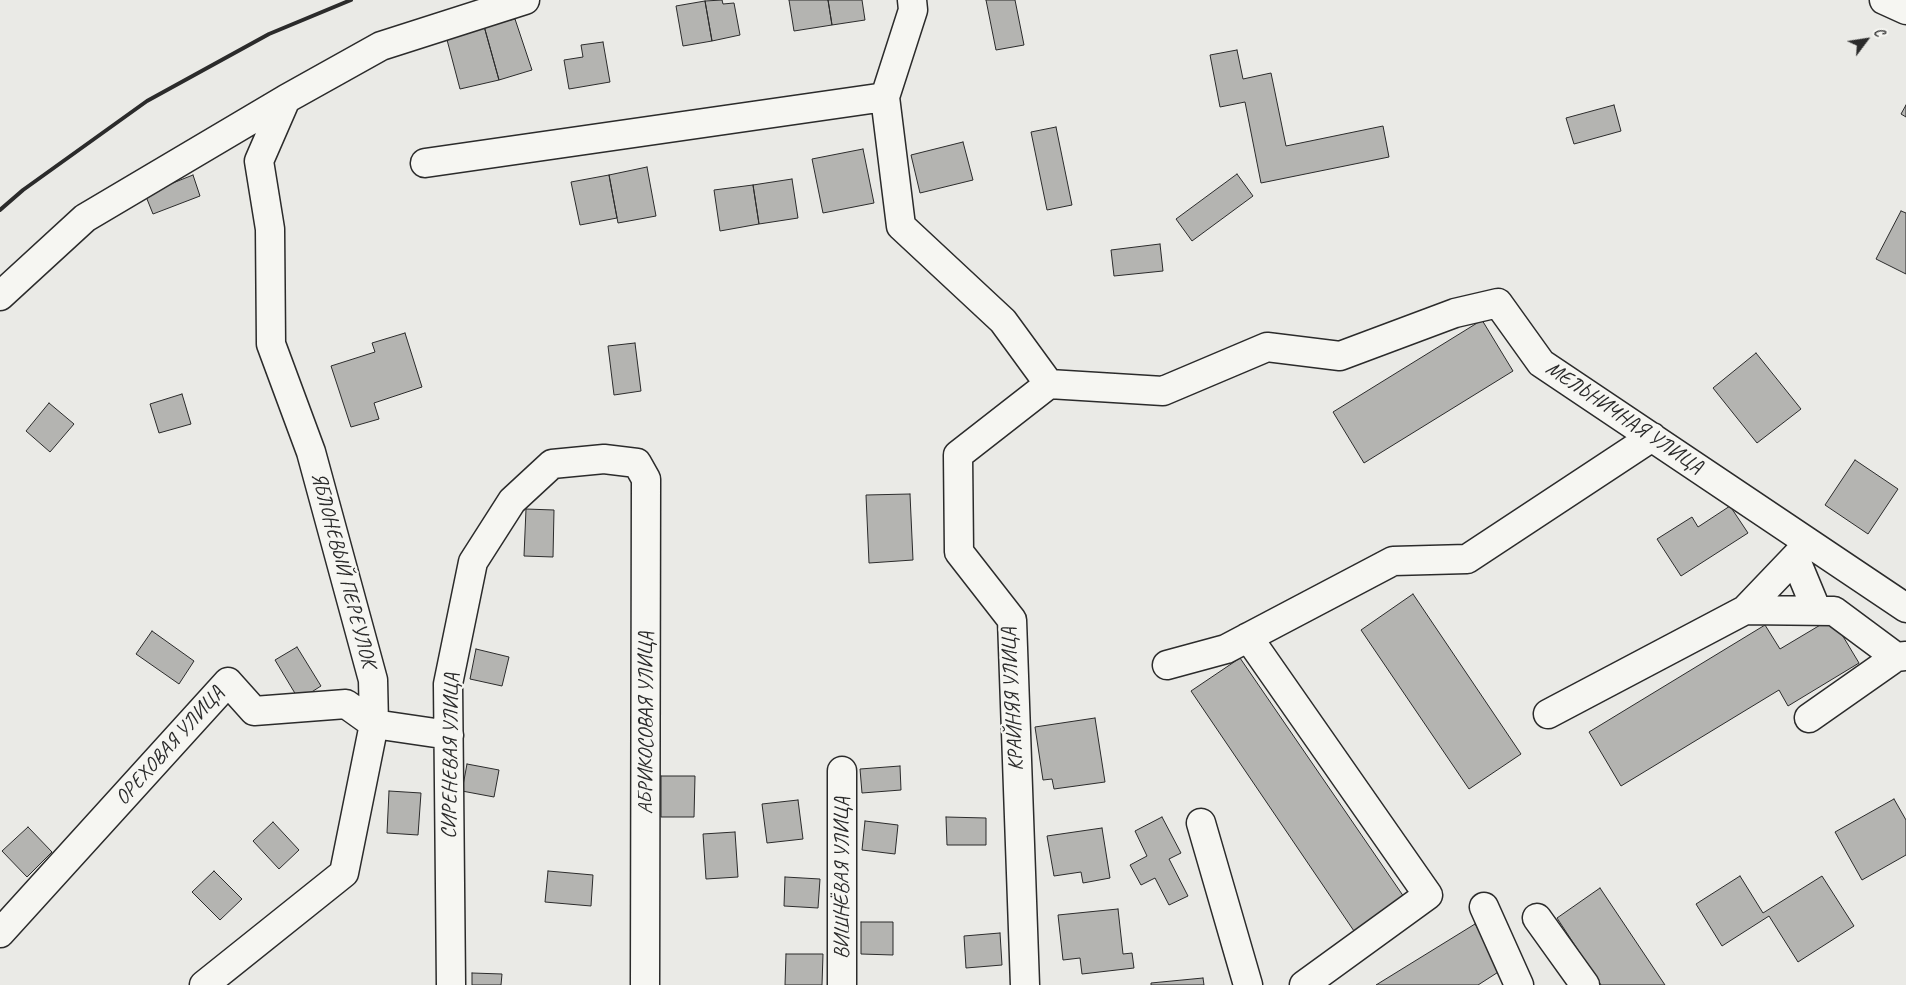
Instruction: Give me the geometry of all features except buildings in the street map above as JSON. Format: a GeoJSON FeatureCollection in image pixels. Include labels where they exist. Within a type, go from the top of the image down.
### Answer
{"type":"FeatureCollection","features":[{"type":"Feature","properties":{"kind":"street"},"geometry":{"type":"LineString","coordinates":[[0,296],[85,218],[286,99],[381,46],[525,0]]}},
{"type":"Feature","properties":{"kind":"street"},"geometry":{"type":"LineString","coordinates":[[912,0],[913,10],[885,97],[901,226],[1003,321],[1049,384]]}},
{"type":"Feature","properties":{"kind":"street"},"geometry":{"type":"LineString","coordinates":[[1884,0],[1906,10]]}},
{"type":"Feature","properties":{"kind":"street"},"geometry":{"type":"LineString","coordinates":[[425,163],[885,97]]}},
{"type":"Feature","properties":{"kind":"street","name":"ЯБЛОНЕВЫЙ ПЕРЕУЛОК"},"geometry":{"type":"LineString","coordinates":[[204,985],[344,872],[374,724],[373,680],[311,452],[271,344],[270,229],[259,161],[286,99]]}},
{"type":"Feature","properties":{"kind":"street","name":"МЕЛЬНИЧНАЯ УЛИЦА"},"geometry":{"type":"LineString","coordinates":[[1049,384],[1163,391],[1267,348],[1340,356],[1455,313],[1498,303],[1541,364],[1652,437],[1802,550],[1906,608]]}},
{"type":"Feature","properties":{"kind":"street","name":"КРАЙНЯЯ УЛИЦА"},"geometry":{"type":"LineString","coordinates":[[1025,985],[1012,620],[959,552],[958,456],[1049,384]]}},
{"type":"Feature","properties":{"kind":"street"},"geometry":{"type":"LineString","coordinates":[[1167,665],[1226,649],[1393,561],[1468,559],[1652,437]]}},
{"type":"Feature","properties":{"kind":"street","name":"СИРЕНЕВАЯ УЛИЦА"},"geometry":{"type":"LineString","coordinates":[[450,985],[448,684],[473,562],[512,501],[552,464],[604,459],[637,463]]}},
{"type":"Feature","properties":{"kind":"street","name":"АБРИКОСОВАЯ УЛИЦА"},"geometry":{"type":"LineString","coordinates":[[637,463],[646,479],[645,985]]}},
{"type":"Feature","properties":{"kind":"street"},"geometry":{"type":"LineString","coordinates":[[1548,714],[1745,610],[1802,550]]}},
{"type":"Feature","properties":{"kind":"street"},"geometry":{"type":"LineString","coordinates":[[1802,550],[1817,611]]}},
{"type":"Feature","properties":{"kind":"street"},"geometry":{"type":"LineString","coordinates":[[1745,610],[1834,611],[1901,656],[1809,718]]}},
{"type":"Feature","properties":{"kind":"street"},"geometry":{"type":"LineString","coordinates":[[1248,638],[1428,895],[1304,985]]}},
{"type":"Feature","properties":{"kind":"street","name":"ОРЕХОВАЯ УЛИЦА"},"geometry":{"type":"LineString","coordinates":[[0,933],[228,682],[254,711],[346,704],[374,724]]}},
{"type":"Feature","properties":{"kind":"street"},"geometry":{"type":"LineString","coordinates":[[374,724],[449,735]]}},
{"type":"Feature","properties":{"kind":"street","name":"ВИШНЁВАЯ УЛИЦА"},"geometry":{"type":"LineString","coordinates":[[842,771],[842,985]]}},
{"type":"Feature","properties":{"kind":"street"},"geometry":{"type":"LineString","coordinates":[[1201,823],[1248,985]]}},
{"type":"Feature","properties":{"kind":"street"},"geometry":{"type":"LineString","coordinates":[[1484,907],[1519,985]]}},
{"type":"Feature","properties":{"kind":"street"},"geometry":{"type":"LineString","coordinates":[[1537,918],[1585,985]]}},
{"type":"Feature","properties":{"kind":"railway"},"geometry":{"type":"LineString","coordinates":[[0,210],[23,190],[147,101],[269,34],[351,0]]}}]}
